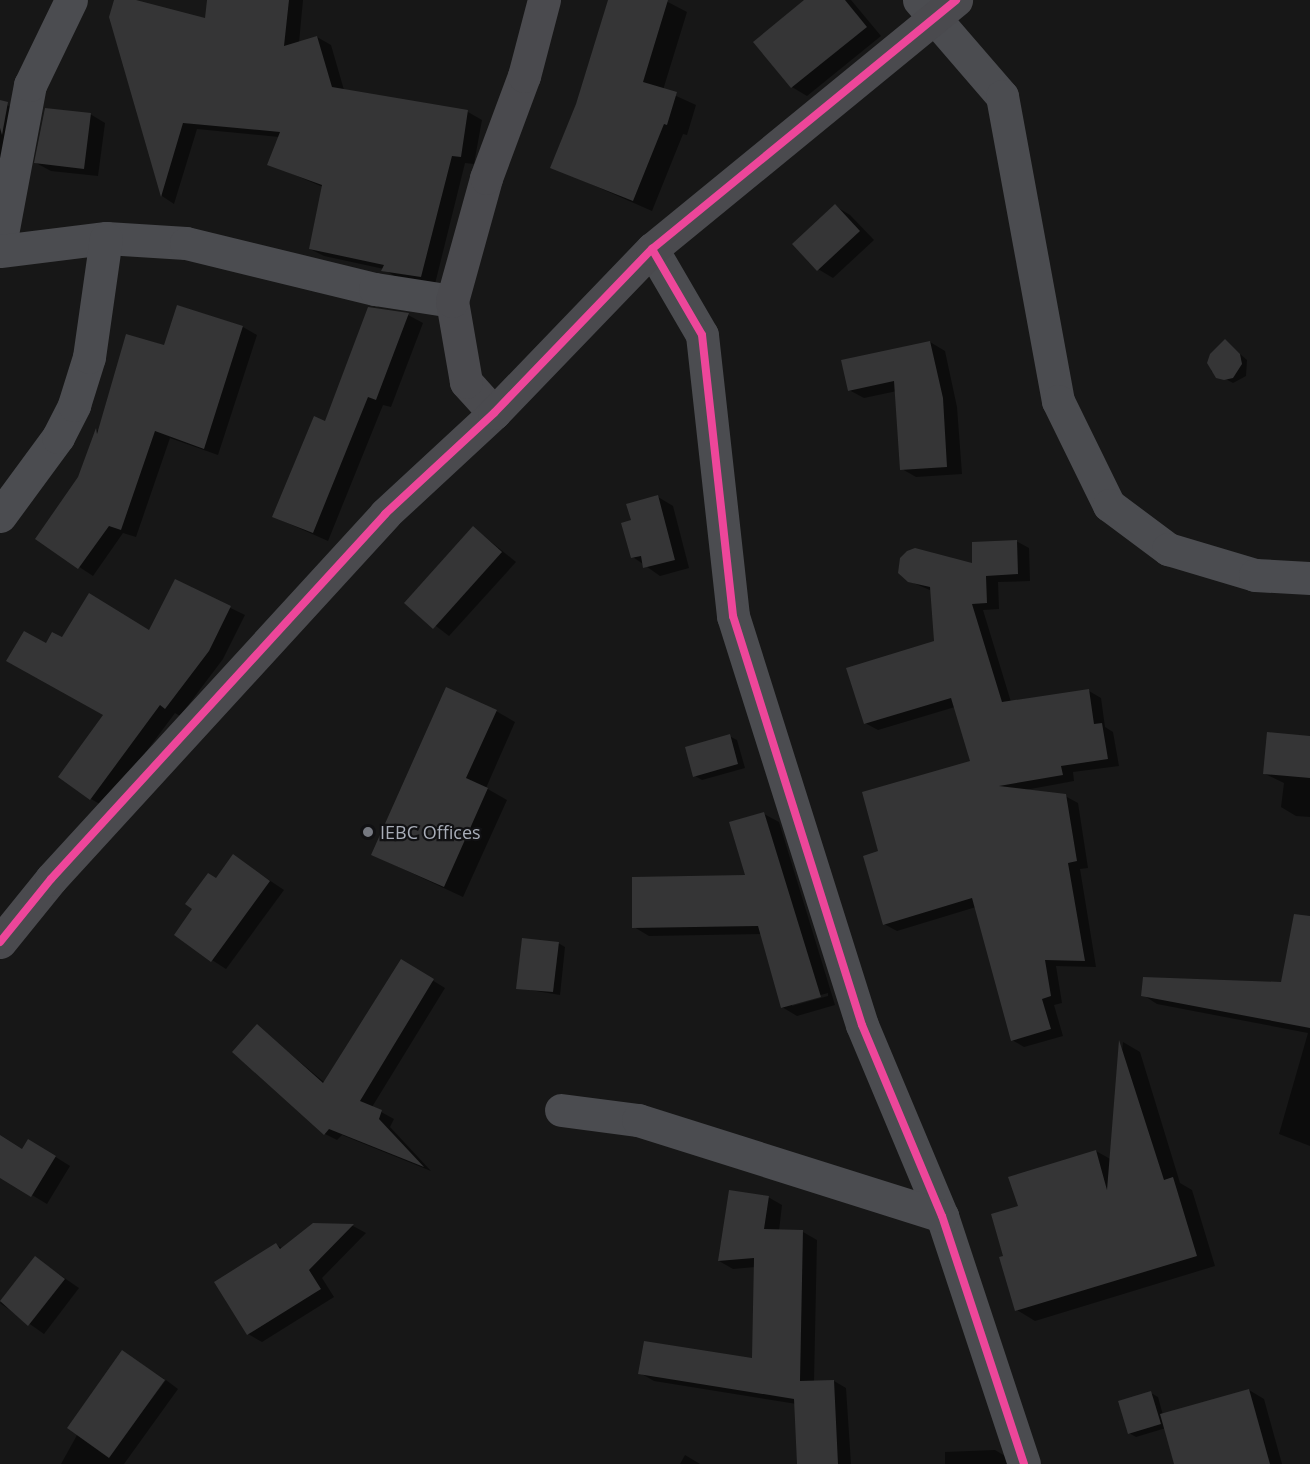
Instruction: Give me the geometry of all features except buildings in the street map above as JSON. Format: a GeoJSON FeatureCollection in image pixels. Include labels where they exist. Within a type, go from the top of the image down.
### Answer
{"type":"FeatureCollection","features":[{"type":"Feature","properties":{"kind":"street"},"geometry":{"type":"LineString","coordinates":[[0,245],[30,85],[71,0]]}},
{"type":"Feature","properties":{"kind":"street"},"geometry":{"type":"LineString","coordinates":[[494,413],[466,382],[452,302],[486,178],[524,76],[544,0]]}},
{"type":"Feature","properties":{"kind":"street"},"geometry":{"type":"LineString","coordinates":[[0,942],[51,879],[385,514],[494,413],[652,249],[936,7],[1002,96],[1058,402],[1109,505],[1168,549],[1255,575],[1310,578]]}},
{"type":"Feature","properties":{"kind":"street"},"geometry":{"type":"LineString","coordinates":[[0,250],[106,238],[186,243],[375,289],[452,302]]}},
{"type":"Feature","properties":{"kind":"street"},"geometry":{"type":"LineString","coordinates":[[0,516],[58,437],[74,405],[89,357],[106,238]]}},
{"type":"Feature","properties":{"kind":"street"},"geometry":{"type":"LineString","coordinates":[[652,249],[702,335],[733,616],[862,1025],[942,1216],[1024,1464]]}},
{"type":"Feature","properties":{"kind":"street"},"geometry":{"type":"LineString","coordinates":[[561,1110],[639,1120],[942,1216]]}},
{"type":"Feature","properties":{"kind":"cycle path"},"geometry":{"type":"LineString","coordinates":[[0,942],[51,879],[385,514],[494,413],[652,249],[956,0]]}},
{"type":"Feature","properties":{"kind":"cycle path"},"geometry":{"type":"LineString","coordinates":[[652,249],[702,335],[733,616],[862,1025],[942,1216],[1024,1464]]}},
{"type":"Feature","properties":{"kind":"place","name":"IEBC Offices"},"geometry":{"type":"Point","coordinates":[368,832]}}]}
